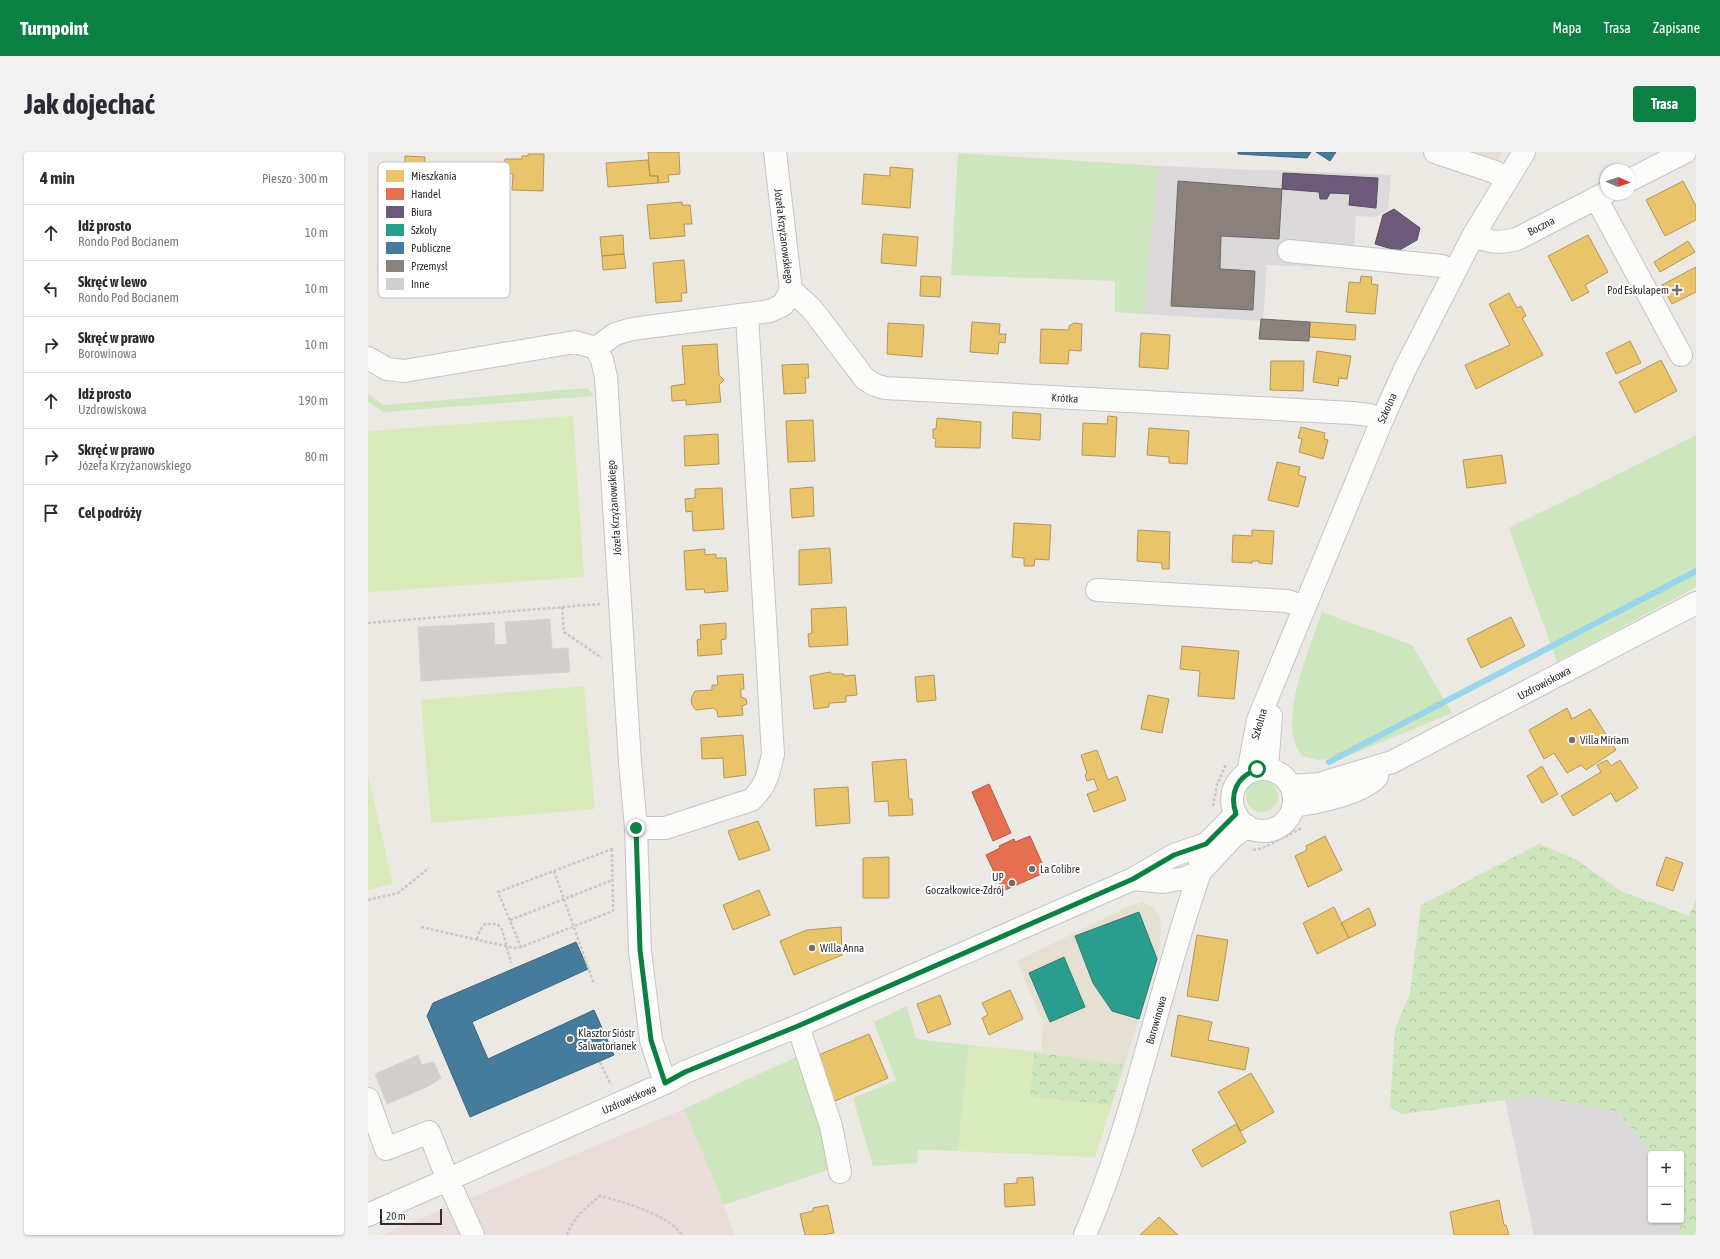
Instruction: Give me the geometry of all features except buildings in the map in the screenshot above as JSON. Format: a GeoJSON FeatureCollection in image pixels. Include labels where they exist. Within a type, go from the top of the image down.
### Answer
{"type":"FeatureCollection","features":[{"type":"Feature","properties":{"kind":"street","name":"Józefa Krzyżanowskiego"},"geometry":{"type":"LineString","coordinates":[[665,1083],[651,1040],[640,950],[636,828],[630,766],[606,377],[602,360],[596,348],[615,334],[632,329],[747,315],[770,311],[783,305],[791,290],[775,152]]}},
{"type":"Feature","properties":{"kind":"street"},"geometry":{"type":"LineString","coordinates":[[1435,152],[1495,172],[1506,181]]}},
{"type":"Feature","properties":{"kind":"street","name":"Szkolna"},"geometry":{"type":"LineString","coordinates":[[1258,771],[1270,724],[1276,677],[1382,420],[1473,236],[1524,152]]}},
{"type":"Feature","properties":{"kind":"street"},"geometry":{"type":"LineString","coordinates":[[1636,177],[1685,152]]}},
{"type":"Feature","properties":{"kind":"street","name":"Boczna"},"geometry":{"type":"LineString","coordinates":[[1473,236],[1494,243],[1517,239],[1600,196]]}},
{"type":"Feature","properties":{"kind":"street"},"geometry":{"type":"LineString","coordinates":[[1604,200],[1681,355]]}},
{"type":"Feature","properties":{"kind":"street"},"geometry":{"type":"LineString","coordinates":[[1289,251],[1442,266],[1454,272]]}},
{"type":"Feature","properties":{"kind":"street","name":"Krótka"},"geometry":{"type":"LineString","coordinates":[[791,290],[812,309],[865,379],[875,385],[885,388],[1352,413],[1369,415],[1382,420]]}},
{"type":"Feature","properties":{"kind":"street"},"geometry":{"type":"LineString","coordinates":[[636,828],[665,828],[751,800],[760,793],[768,778],[771,766],[773,754],[747,315]]}},
{"type":"Feature","properties":{"kind":"street"},"geometry":{"type":"LineString","coordinates":[[368,358],[387,369],[404,371],[575,342],[596,348]]}},
{"type":"Feature","properties":{"kind":"street"},"geometry":{"type":"LineString","coordinates":[[1097,590],[1287,602],[1305,608]]}},
{"type":"Feature","properties":{"kind":"street","name":"Uzdrowiskowa"},"geometry":{"type":"LineString","coordinates":[[1292,796],[1320,803],[1348,793],[1374,780],[1392,762],[1696,603]]}},
{"type":"Feature","properties":{"kind":"street"},"geometry":{"type":"LineString","coordinates":[[1258,771],[1281,775],[1292,796],[1290,815],[1284,823],[1275,828],[1266,830],[1256,830],[1242,820],[1233,805],[1234,791],[1241,778],[1258,771]]}},
{"type":"Feature","properties":{"kind":"street"},"geometry":{"type":"LineString","coordinates":[[1200,872],[1232,838],[1242,820]]}},
{"type":"Feature","properties":{"kind":"street","name":"Borowinowa"},"geometry":{"type":"LineString","coordinates":[[1085,1235],[1126,1123],[1200,872],[1200,856],[1206,844],[1242,820]]}},
{"type":"Feature","properties":{"kind":"street","name":"Uzdrowiskowa"},"geometry":{"type":"LineString","coordinates":[[370,1209],[448,1180],[665,1083],[685,1072],[798,1026],[1133,879],[1174,855],[1206,844]]}},
{"type":"Feature","properties":{"kind":"street","name":"Uzdrowiskowa"},"geometry":{"type":"LineString","coordinates":[[1133,879],[1164,882],[1185,878],[1200,872]]}},
{"type":"Feature","properties":{"kind":"street"},"geometry":{"type":"LineString","coordinates":[[1164,882],[1178,896],[1187,912]]}},
{"type":"Feature","properties":{"kind":"street"},"geometry":{"type":"LineString","coordinates":[[798,1026],[831,1126],[840,1172]]}},
{"type":"Feature","properties":{"kind":"street"},"geometry":{"type":"LineString","coordinates":[[368,1099],[386,1149],[430,1132],[448,1180],[473,1235]]}},
{"type":"Feature","properties":{"kind":"path"},"geometry":{"type":"LineString","coordinates":[[368,623],[600,604],[600,612]]}},
{"type":"Feature","properties":{"kind":"path"},"geometry":{"type":"LineString","coordinates":[[562,607],[564,632],[604,660],[603,652]]}},
{"type":"Feature","properties":{"kind":"path"},"geometry":{"type":"LineString","coordinates":[[421,927],[514,948],[521,947],[613,911],[612,849],[498,892],[521,947]]}},
{"type":"Feature","properties":{"kind":"path"},"geometry":{"type":"LineString","coordinates":[[368,900],[398,893],[429,868]]}},
{"type":"Feature","properties":{"kind":"path"},"geometry":{"type":"LineString","coordinates":[[554,871],[594,984]]}},
{"type":"Feature","properties":{"kind":"path"},"geometry":{"type":"LineString","coordinates":[[510,920],[613,880]]}},
{"type":"Feature","properties":{"kind":"path"},"geometry":{"type":"LineString","coordinates":[[477,939],[480,930],[485,924],[497,924],[502,929],[512,963]]}},
{"type":"Feature","properties":{"kind":"path"},"geometry":{"type":"LineString","coordinates":[[566,1235],[571,1224],[580,1213],[600,1196],[624,1201],[653,1214],[679,1230],[682,1235]]}},
{"type":"Feature","properties":{"kind":"shaded area"},"geometry":{"type":"Polygon","coordinates":[[[1471,152],[1503,152],[1498,160],[1471,152]]]}},
{"type":"Feature","properties":{"kind":"shaded area"},"geometry":{"type":"Polygon","coordinates":[[[1158,166],[1391,175],[1388,209],[1375,217],[1356,216],[1353,268],[1267,265],[1263,321],[1143,314],[1158,166]]]}},
{"type":"Feature","properties":{"kind":"shaded area"},"geometry":{"type":"Polygon","coordinates":[[[1143,902],[1154,908],[1160,918],[1161,930],[1159,956],[1095,1157],[958,1151],[969,1045],[1041,1052],[1043,1023],[1017,961],[1129,906],[1143,902]]]}},
{"type":"Feature","properties":{"kind":"shaded area"},"geometry":{"type":"Polygon","coordinates":[[[1534,1096],[1618,1112],[1650,1151],[1648,1151],[1648,1223],[1678,1223],[1680,1235],[1534,1235],[1505,1100],[1534,1096]]]}},
{"type":"Feature","properties":{"kind":"shaded area"},"geometry":{"type":"Polygon","coordinates":[[[684,1109],[724,1205],[734,1235],[382,1235],[684,1109]]]}},
{"type":"Feature","properties":{"kind":"green space"},"geometry":{"type":"Polygon","coordinates":[[[958,153],[1158,166],[1143,314],[1115,312],[1115,281],[951,275],[958,153]]]}},
{"type":"Feature","properties":{"kind":"green space"},"geometry":{"type":"Polygon","coordinates":[[[587,388],[594,396],[384,412],[368,402],[368,394],[384,405],[587,388]]]}},
{"type":"Feature","properties":{"kind":"green space"},"geometry":{"type":"Polygon","coordinates":[[[573,416],[584,577],[368,592],[368,431],[573,416]]]}},
{"type":"Feature","properties":{"kind":"green space"},"geometry":{"type":"Polygon","coordinates":[[[1696,435],[1696,587],[1557,662],[1509,528],[1696,435]]]}},
{"type":"Feature","properties":{"kind":"green space"},"geometry":{"type":"Polygon","coordinates":[[[1322,612],[1412,645],[1452,713],[1355,753],[1319,760],[1302,756],[1294,740],[1292,725],[1293,709],[1305,658],[1322,612]]]}},
{"type":"Feature","properties":{"kind":"green space"},"geometry":{"type":"Polygon","coordinates":[[[584,686],[595,809],[431,823],[421,700],[584,686]]]}},
{"type":"Feature","properties":{"kind":"green space"},"geometry":{"type":"Polygon","coordinates":[[[368,775],[393,884],[368,890],[368,775]]]}},
{"type":"Feature","properties":{"kind":"green space"},"geometry":{"type":"Polygon","coordinates":[[[1262,780],[1268,781],[1275,787],[1278,796],[1277,802],[1271,809],[1262,812],[1256,811],[1249,805],[1246,796],[1247,790],[1253,783],[1262,780]]]}},
{"type":"Feature","properties":{"kind":"green space"},"geometry":{"type":"Polygon","coordinates":[[[1539,844],[1577,860],[1621,891],[1689,916],[1696,899],[1696,1235],[1680,1235],[1678,1223],[1684,1223],[1684,1151],[1650,1151],[1618,1112],[1534,1096],[1402,1114],[1390,1107],[1395,1029],[1410,993],[1421,905],[1539,844]]]}},
{"type":"Feature","properties":{"kind":"green space"},"geometry":{"type":"Polygon","coordinates":[[[907,1006],[916,1039],[969,1045],[958,1151],[918,1150],[917,1163],[873,1166],[853,1098],[896,1080],[874,1022],[907,1006]]]}},
{"type":"Feature","properties":{"kind":"green space"},"geometry":{"type":"Polygon","coordinates":[[[969,1045],[1034,1052],[1030,1097],[1111,1105],[1095,1157],[958,1151],[969,1045]]]}},
{"type":"Feature","properties":{"kind":"green space"},"geometry":{"type":"Polygon","coordinates":[[[1034,1052],[1124,1065],[1111,1105],[1029,1097],[1034,1052]]]}},
{"type":"Feature","properties":{"kind":"green space"},"geometry":{"type":"Polygon","coordinates":[[[796,1057],[816,1112],[831,1169],[724,1205],[684,1109],[796,1057]]]}},
{"type":"Feature","properties":{"kind":"waterway"},"geometry":{"type":"LineString","coordinates":[[1329,762],[1696,571]]}},
{"type":"Feature","properties":{"kind":"place","name":"Pod Eskulapem"},"geometry":{"type":"Point","coordinates":[1677,290]}},
{"type":"Feature","properties":{"kind":"place","name":"Villa Miriam"},"geometry":{"type":"Point","coordinates":[1572,740]}},
{"type":"Feature","properties":{"kind":"place","name":"La Colibre"},"geometry":{"type":"Point","coordinates":[1032,869]}},
{"type":"Feature","properties":{"kind":"place","name":"UP Goczałkowice-Zdrój"},"geometry":{"type":"Point","coordinates":[1012,883]}},
{"type":"Feature","properties":{"kind":"place","name":"Willa Anna"},"geometry":{"type":"Point","coordinates":[812,948]}},
{"type":"Feature","properties":{"kind":"place","name":"Klasztor Sióstr Salwatorianek"},"geometry":{"type":"Point","coordinates":[570,1039]}},
{"type":"Feature","properties":{"kind":"route"},"geometry":{"type":"LineString","coordinates":[[636,828],[640,950],[651,1040],[665,1083],[685,1072],[798,1026],[1133,879],[1174,855],[1206,844],[1236,814],[1233,805],[1235,786],[1241,778],[1257,769]]}}]}
